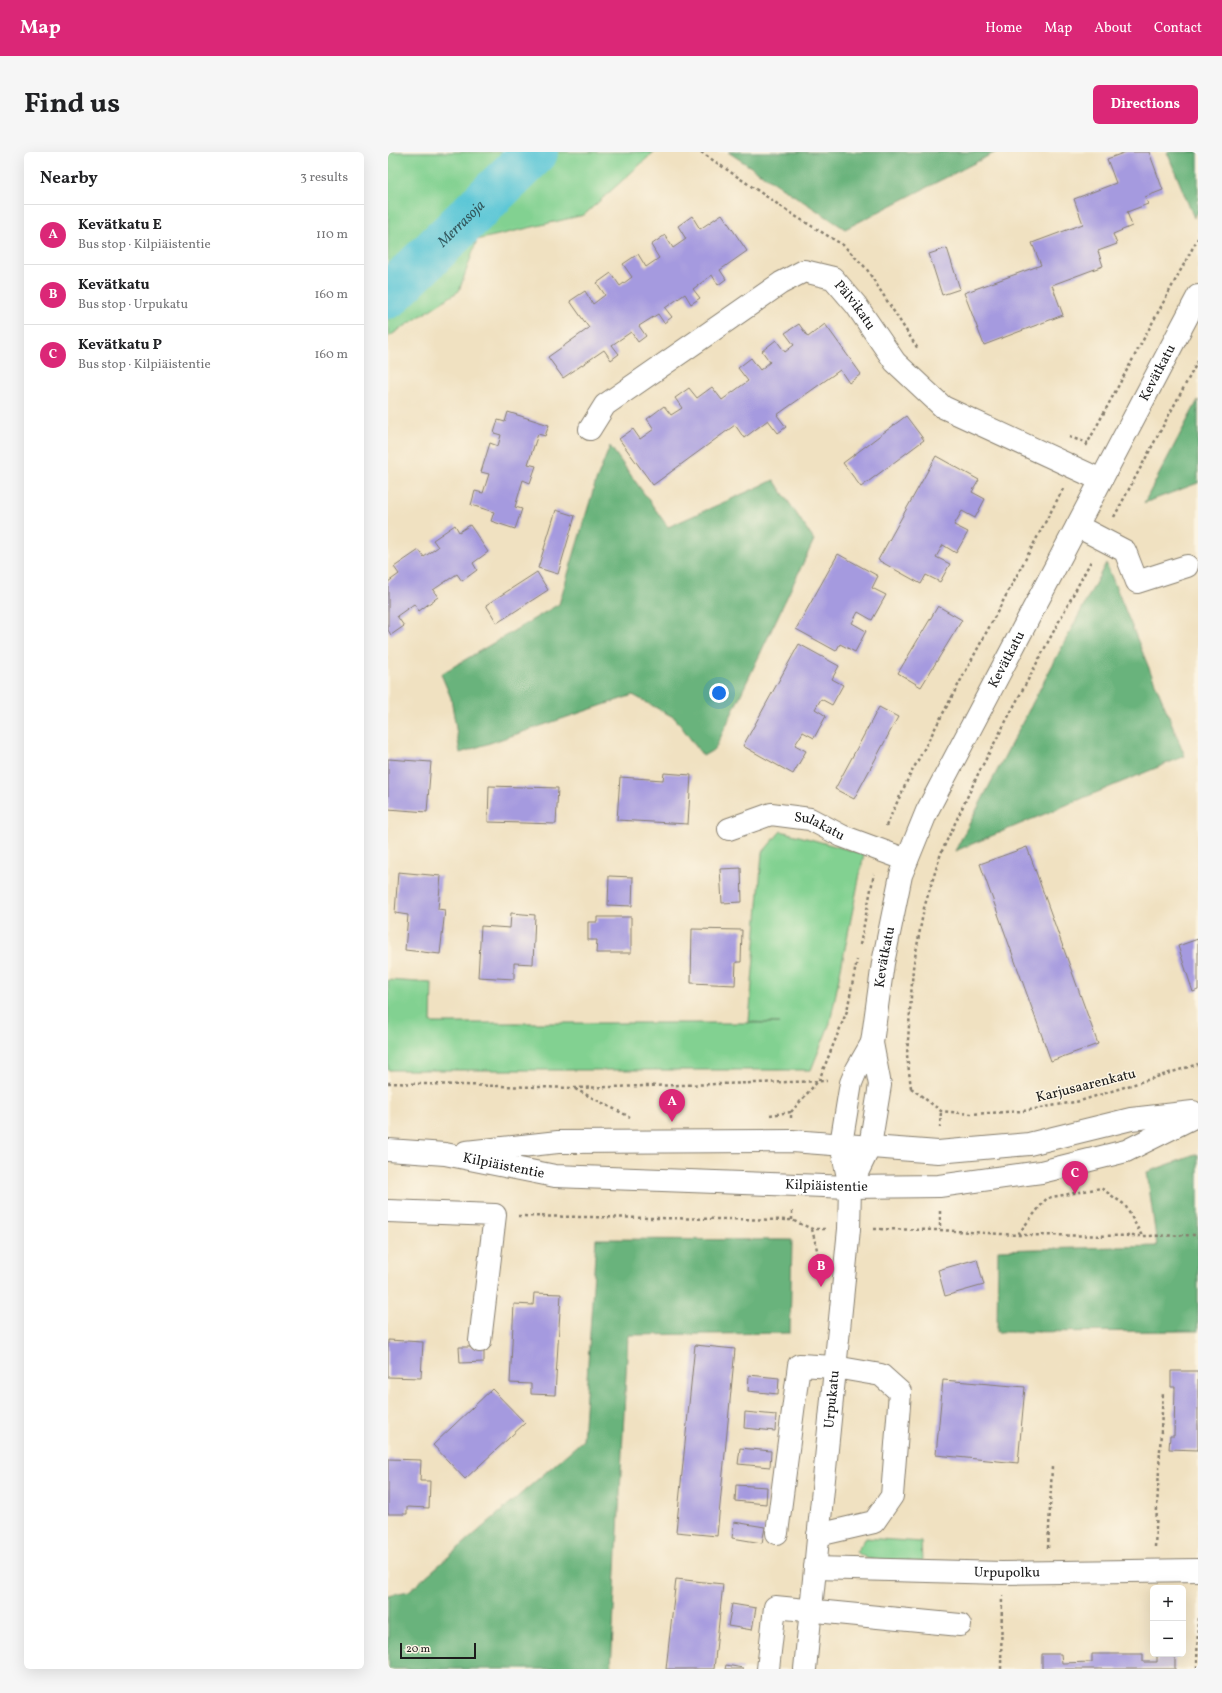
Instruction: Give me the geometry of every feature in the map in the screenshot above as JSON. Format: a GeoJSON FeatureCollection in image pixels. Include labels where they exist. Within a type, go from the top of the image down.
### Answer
{"type":"FeatureCollection","features":[{"type":"Feature","properties":{"kind":"street","name":"Pälvikatu"},"geometry":{"type":"LineString","coordinates":[[590,429],[605,405],[781,283],[804,272],[833,278],[856,305],[895,362],[943,407],[1101,480]]}},
{"type":"Feature","properties":{"kind":"street","name":"Kevätkatu"},"geometry":{"type":"LineString","coordinates":[[850,1187],[870,1146],[880,1085],[872,1043],[882,962],[901,875],[927,811],[1198,296]]}},
{"type":"Feature","properties":{"kind":"street"},"geometry":{"type":"LineString","coordinates":[[1077,526],[1125,551],[1137,582],[1187,566]]}},
{"type":"Feature","properties":{"kind":"street","name":"Sulakatu"},"geometry":{"type":"LineString","coordinates":[[729,829],[771,814],[810,819],[842,836],[907,860]]}},
{"type":"Feature","properties":{"kind":"street","name":"Kevätkatu"},"geometry":{"type":"LineString","coordinates":[[850,1187],[842,1144],[851,1083],[872,1043]]}},
{"type":"Feature","properties":{"kind":"street","name":"Kilpiäistentie"},"geometry":{"type":"LineString","coordinates":[[446,1154],[558,1142],[792,1141],[938,1152],[1029,1144],[1131,1119],[1198,1112]]}},
{"type":"Feature","properties":{"kind":"street","name":"Kilpiäistentie"},"geometry":{"type":"LineString","coordinates":[[388,1150],[446,1154],[555,1176],[850,1187],[939,1186],[1041,1172],[1126,1151],[1198,1115]]}},
{"type":"Feature","properties":{"kind":"street","name":"Urpukatu"},"geometry":{"type":"LineString","coordinates":[[805,1669],[849,1229],[850,1187]]}},
{"type":"Feature","properties":{"kind":"street"},"geometry":{"type":"LineString","coordinates":[[388,1211],[495,1215],[480,1341]]}},
{"type":"Feature","properties":{"kind":"street"},"geometry":{"type":"LineString","coordinates":[[776,1533],[799,1365],[835,1367],[881,1375],[900,1392],[892,1496],[874,1522],[818,1535]]}},
{"type":"Feature","properties":{"kind":"street","name":"Urpupolku"},"geometry":{"type":"LineString","coordinates":[[815,1568],[1002,1574],[1198,1570]]}},
{"type":"Feature","properties":{"kind":"street"},"geometry":{"type":"LineString","coordinates":[[768,1669],[775,1607],[960,1625]]}},
{"type":"Feature","properties":{"kind":"path"},"geometry":{"type":"LineString","coordinates":[[701,152],[795,216],[843,245],[866,268],[922,354]]}},
{"type":"Feature","properties":{"kind":"path","name":"Kevätkatu"},"geometry":{"type":"LineString","coordinates":[[911,1088],[907,1056],[913,968],[924,908],[941,853],[980,772],[1102,539],[1198,361]]}},
{"type":"Feature","properties":{"kind":"path"},"geometry":{"type":"LineString","coordinates":[[1065,436],[1088,443]]}},
{"type":"Feature","properties":{"kind":"path","name":"Karjusaarenkatu"},"geometry":{"type":"LineString","coordinates":[[911,1088],[941,1111],[971,1114],[1023,1111],[1080,1101],[1198,1064]]}},
{"type":"Feature","properties":{"kind":"path"},"geometry":{"type":"LineString","coordinates":[[388,1083],[574,1088],[819,1080],[851,1083]]}},
{"type":"Feature","properties":{"kind":"path"},"geometry":{"type":"LineString","coordinates":[[880,1085],[911,1088]]}},
{"type":"Feature","properties":{"kind":"path"},"geometry":{"type":"LineString","coordinates":[[574,1088],[633,1119]]}},
{"type":"Feature","properties":{"kind":"path"},"geometry":{"type":"LineString","coordinates":[[764,1116],[791,1112]]}},
{"type":"Feature","properties":{"kind":"path"},"geometry":{"type":"LineString","coordinates":[[1018,1235],[1047,1198],[1101,1188],[1125,1205],[1143,1236]]}},
{"type":"Feature","properties":{"kind":"path"},"geometry":{"type":"LineString","coordinates":[[495,1215],[792,1220],[812,1229],[940,1230],[1018,1235],[1198,1235]]}},
{"type":"Feature","properties":{"kind":"path"},"geometry":{"type":"LineString","coordinates":[[1154,1570],[1163,1392]]}},
{"type":"Feature","properties":{"kind":"path"},"geometry":{"type":"LineString","coordinates":[[1047,1572],[1052,1467]]}},
{"type":"Feature","properties":{"kind":"path"},"geometry":{"type":"LineString","coordinates":[[1001,1669],[1002,1574]]}},
{"type":"Feature","properties":{"kind":"path"},"geometry":{"type":"LineString","coordinates":[[1197,1669],[1198,1615]]}},
{"type":"Feature","properties":{"kind":"green space"},"geometry":{"type":"Polygon","coordinates":[[[388,152],[654,152],[584,215],[477,240],[459,291],[388,337],[388,152]]]}},
{"type":"Feature","properties":{"kind":"green space"},"geometry":{"type":"Polygon","coordinates":[[[728,152],[996,152],[845,229],[728,152]]]}},
{"type":"Feature","properties":{"kind":"green space"},"geometry":{"type":"Polygon","coordinates":[[[1167,152],[1198,152],[1198,212],[1194,218],[1167,152]]]}},
{"type":"Feature","properties":{"kind":"green space"},"geometry":{"type":"Polygon","coordinates":[[[1198,400],[1198,483],[1144,503],[1198,400]]]}},
{"type":"Feature","properties":{"kind":"green space"},"geometry":{"type":"Polygon","coordinates":[[[610,446],[668,527],[774,480],[814,540],[715,749],[703,756],[675,718],[633,695],[460,753],[451,698],[441,674],[559,604],[596,481],[610,446]]]}},
{"type":"Feature","properties":{"kind":"green space"},"geometry":{"type":"Polygon","coordinates":[[[1106,563],[1185,756],[955,851],[1106,563]]]}},
{"type":"Feature","properties":{"kind":"green space"},"geometry":{"type":"Polygon","coordinates":[[[781,831],[864,854],[830,1023],[811,1070],[388,1070],[388,980],[432,983],[431,1023],[779,1023],[749,1022],[762,853],[781,831]]]}},
{"type":"Feature","properties":{"kind":"green space"},"geometry":{"type":"Polygon","coordinates":[[[1198,1154],[1198,1331],[997,1332],[998,1250],[1157,1246],[1147,1172],[1198,1154]]]}},
{"type":"Feature","properties":{"kind":"green space"},"geometry":{"type":"Polygon","coordinates":[[[596,1239],[792,1240],[790,1333],[628,1335],[611,1669],[388,1669],[388,1595],[409,1591],[583,1440],[596,1239]]]}},
{"type":"Feature","properties":{"kind":"green space"},"geometry":{"type":"Polygon","coordinates":[[[866,1538],[921,1542],[922,1562],[868,1559],[856,1552],[866,1538]]]}},
{"type":"Feature","properties":{"kind":"building"},"geometry":{"type":"Polygon","coordinates":[[[1126,152],[1149,152],[1163,190],[1145,197],[1148,204],[1127,212],[1132,226],[1113,234],[1117,244],[1098,251],[1103,266],[1052,285],[1063,315],[984,345],[964,293],[1041,265],[1032,243],[1083,224],[1074,199],[1116,183],[1107,159],[1126,152]]]}},
{"type":"Feature","properties":{"kind":"building"},"geometry":{"type":"Polygon","coordinates":[[[722,214],[747,251],[720,270],[726,279],[718,285],[712,275],[693,289],[700,298],[691,304],[685,294],[665,308],[672,317],[664,323],[658,314],[639,326],[646,336],[638,342],[631,332],[612,345],[619,354],[611,360],[604,350],[563,378],[548,357],[589,328],[570,301],[585,291],[593,304],[605,295],[597,283],[611,273],[620,286],[632,277],[623,264],[638,254],[646,267],[659,258],[651,245],[665,235],[673,248],[686,239],[678,226],[692,216],[700,229],[722,214]]]}},
{"type":"Feature","properties":{"kind":"building"},"geometry":{"type":"Polygon","coordinates":[[[947,248],[960,289],[942,295],[929,254],[947,248]]]}},
{"type":"Feature","properties":{"kind":"building"},"geometry":{"type":"Polygon","coordinates":[[[799,324],[808,337],[825,324],[861,374],[849,383],[840,370],[777,415],[786,427],[778,433],[768,420],[744,438],[735,425],[653,485],[619,439],[633,429],[640,439],[654,429],[647,419],[664,406],[671,415],[682,408],[675,398],[689,388],[697,398],[712,387],[722,400],[748,381],[738,368],[751,358],[760,370],[770,362],[762,351],[776,340],[785,352],[794,345],[785,333],[799,324]]]}},
{"type":"Feature","properties":{"kind":"building"},"geometry":{"type":"Polygon","coordinates":[[[508,412],[549,425],[545,436],[538,434],[528,464],[536,466],[530,483],[523,480],[515,507],[522,509],[515,529],[491,521],[494,512],[471,505],[475,491],[483,493],[489,474],[481,472],[490,443],[498,446],[501,435],[494,433],[498,420],[505,422],[508,412]]]}},
{"type":"Feature","properties":{"kind":"building"},"geometry":{"type":"Polygon","coordinates":[[[906,416],[924,440],[861,487],[843,463],[906,416]]]}},
{"type":"Feature","properties":{"kind":"building"},"geometry":{"type":"Polygon","coordinates":[[[936,456],[979,480],[972,492],[985,499],[975,518],[962,511],[954,525],[968,532],[956,553],[943,545],[936,557],[950,564],[940,582],[926,575],[921,584],[878,560],[936,456]]]}},
{"type":"Feature","properties":{"kind":"building"},"geometry":{"type":"Polygon","coordinates":[[[556,510],[575,516],[558,574],[538,568],[556,510]]]}},
{"type":"Feature","properties":{"kind":"building"},"geometry":{"type":"Polygon","coordinates":[[[455,525],[459,532],[470,525],[488,552],[473,563],[477,570],[462,581],[457,574],[433,590],[438,597],[419,611],[414,604],[397,616],[404,626],[391,635],[388,630],[388,582],[399,574],[394,567],[419,550],[424,557],[438,547],[433,540],[455,525]]]}},
{"type":"Feature","properties":{"kind":"building"},"geometry":{"type":"Polygon","coordinates":[[[838,554],[878,576],[872,588],[886,595],[872,620],[858,612],[852,623],[866,631],[855,652],[840,644],[836,651],[796,629],[838,554]]]}},
{"type":"Feature","properties":{"kind":"building"},"geometry":{"type":"Polygon","coordinates":[[[537,572],[548,590],[497,623],[486,605],[537,572]]]}},
{"type":"Feature","properties":{"kind":"building"},"geometry":{"type":"Polygon","coordinates":[[[938,606],[962,620],[921,687],[898,673],[938,606]]]}},
{"type":"Feature","properties":{"kind":"building"},"geometry":{"type":"Polygon","coordinates":[[[799,644],[839,666],[832,679],[843,685],[832,705],[821,699],[815,709],[826,716],[814,738],[803,732],[795,745],[806,751],[793,774],[743,746],[799,644]]]}},
{"type":"Feature","properties":{"kind":"building"},"geometry":{"type":"Polygon","coordinates":[[[879,707],[898,717],[854,799],[835,789],[879,707]]]}},
{"type":"Feature","properties":{"kind":"building"},"geometry":{"type":"Polygon","coordinates":[[[388,759],[431,762],[427,812],[388,809],[388,759]]]}},
{"type":"Feature","properties":{"kind":"building"},"geometry":{"type":"Polygon","coordinates":[[[664,773],[691,775],[688,824],[617,820],[620,777],[663,780],[664,773]]]}},
{"type":"Feature","properties":{"kind":"building"},"geometry":{"type":"Polygon","coordinates":[[[489,786],[558,788],[556,824],[488,822],[489,786]]]}},
{"type":"Feature","properties":{"kind":"building"},"geometry":{"type":"Polygon","coordinates":[[[1027,847],[1098,1044],[1051,1061],[980,864],[1027,847]]]}},
{"type":"Feature","properties":{"kind":"building"},"geometry":{"type":"Polygon","coordinates":[[[741,868],[742,902],[722,903],[720,869],[741,868]]]}},
{"type":"Feature","properties":{"kind":"building"},"geometry":{"type":"Polygon","coordinates":[[[398,872],[441,876],[438,909],[445,910],[440,954],[405,950],[408,915],[395,913],[398,872]]]}},
{"type":"Feature","properties":{"kind":"building"},"geometry":{"type":"Polygon","coordinates":[[[609,876],[633,877],[632,906],[608,905],[609,876]]]}},
{"type":"Feature","properties":{"kind":"building"},"geometry":{"type":"Polygon","coordinates":[[[511,913],[535,915],[533,964],[514,963],[514,979],[478,977],[481,926],[510,928],[511,913]]]}},
{"type":"Feature","properties":{"kind":"building"},"geometry":{"type":"Polygon","coordinates":[[[597,917],[631,917],[631,953],[596,953],[597,940],[588,940],[588,922],[597,922],[597,917]]]}},
{"type":"Feature","properties":{"kind":"building"},"geometry":{"type":"Polygon","coordinates":[[[692,929],[742,930],[741,962],[736,962],[735,985],[691,983],[692,929]]]}},
{"type":"Feature","properties":{"kind":"building"},"geometry":{"type":"Polygon","coordinates":[[[1198,939],[1198,990],[1193,992],[1178,946],[1198,939]]]}},
{"type":"Feature","properties":{"kind":"building"},"geometry":{"type":"Polygon","coordinates":[[[977,1259],[984,1285],[945,1296],[938,1270],[977,1259]]]}},
{"type":"Feature","properties":{"kind":"building"},"geometry":{"type":"Polygon","coordinates":[[[534,1293],[561,1294],[555,1395],[531,1394],[531,1384],[510,1383],[514,1304],[533,1305],[534,1293]]]}},
{"type":"Feature","properties":{"kind":"building"},"geometry":{"type":"Polygon","coordinates":[[[388,1340],[423,1342],[421,1378],[388,1377],[388,1340]]]}},
{"type":"Feature","properties":{"kind":"building"},"geometry":{"type":"Polygon","coordinates":[[[695,1345],[735,1349],[717,1536],[676,1532],[695,1345]]]}},
{"type":"Feature","properties":{"kind":"building"},"geometry":{"type":"Polygon","coordinates":[[[459,1347],[484,1347],[484,1362],[460,1363],[459,1347]]]}},
{"type":"Feature","properties":{"kind":"building"},"geometry":{"type":"Polygon","coordinates":[[[1171,1371],[1198,1371],[1198,1450],[1169,1449],[1170,1436],[1174,1436],[1175,1387],[1171,1387],[1171,1371]]]}},
{"type":"Feature","properties":{"kind":"building"},"geometry":{"type":"Polygon","coordinates":[[[749,1375],[779,1378],[778,1394],[748,1391],[749,1375]]]}},
{"type":"Feature","properties":{"kind":"building"},"geometry":{"type":"Polygon","coordinates":[[[943,1380],[1025,1387],[1018,1463],[936,1455],[943,1380]]]}},
{"type":"Feature","properties":{"kind":"building"},"geometry":{"type":"Polygon","coordinates":[[[492,1389],[525,1423],[465,1479],[433,1445],[492,1389]]]}},
{"type":"Feature","properties":{"kind":"building"},"geometry":{"type":"Polygon","coordinates":[[[745,1412],[776,1415],[775,1431],[744,1428],[745,1412]]]}},
{"type":"Feature","properties":{"kind":"building"},"geometry":{"type":"Polygon","coordinates":[[[740,1448],[771,1451],[770,1467],[738,1464],[740,1448]]]}},
{"type":"Feature","properties":{"kind":"building"},"geometry":{"type":"Polygon","coordinates":[[[388,1459],[421,1460],[420,1481],[430,1481],[429,1508],[407,1507],[407,1514],[388,1514],[388,1459]]]}},
{"type":"Feature","properties":{"kind":"building"},"geometry":{"type":"Polygon","coordinates":[[[736,1485],[767,1487],[766,1504],[735,1501],[736,1485]]]}},
{"type":"Feature","properties":{"kind":"building"},"geometry":{"type":"Polygon","coordinates":[[[734,1522],[765,1527],[762,1543],[732,1538],[734,1522]]]}},
{"type":"Feature","properties":{"kind":"building"},"geometry":{"type":"Polygon","coordinates":[[[676,1579],[723,1584],[714,1669],[666,1669],[676,1579]]]}},
{"type":"Feature","properties":{"kind":"building"},"geometry":{"type":"Polygon","coordinates":[[[732,1604],[756,1608],[752,1630],[728,1626],[732,1604]]]}},
{"type":"Feature","properties":{"kind":"building"},"geometry":{"type":"Polygon","coordinates":[[[1042,1654],[1061,1654],[1062,1663],[1092,1662],[1092,1654],[1143,1654],[1143,1662],[1157,1662],[1157,1657],[1175,1657],[1175,1669],[1042,1669],[1042,1654]]]}},
{"type":"Feature","properties":{"kind":"building"},"geometry":{"type":"Polygon","coordinates":[[[726,1665],[743,1668],[743,1669],[725,1669],[726,1665]]]}},
{"type":"Feature","properties":{"kind":"waterway","name":"Merrasoja"},"geometry":{"type":"LineString","coordinates":[[388,296],[535,152]]}},
{"type":"Feature","properties":{"kind":"place","name":"Kevätkatu E"},"geometry":{"type":"Point","coordinates":[672,1122]}},
{"type":"Feature","properties":{"kind":"place","name":"Kevätkatu P"},"geometry":{"type":"Point","coordinates":[1075,1194]}},
{"type":"Feature","properties":{"kind":"place","name":"Kevätkatu"},"geometry":{"type":"Point","coordinates":[821,1287]}}]}
